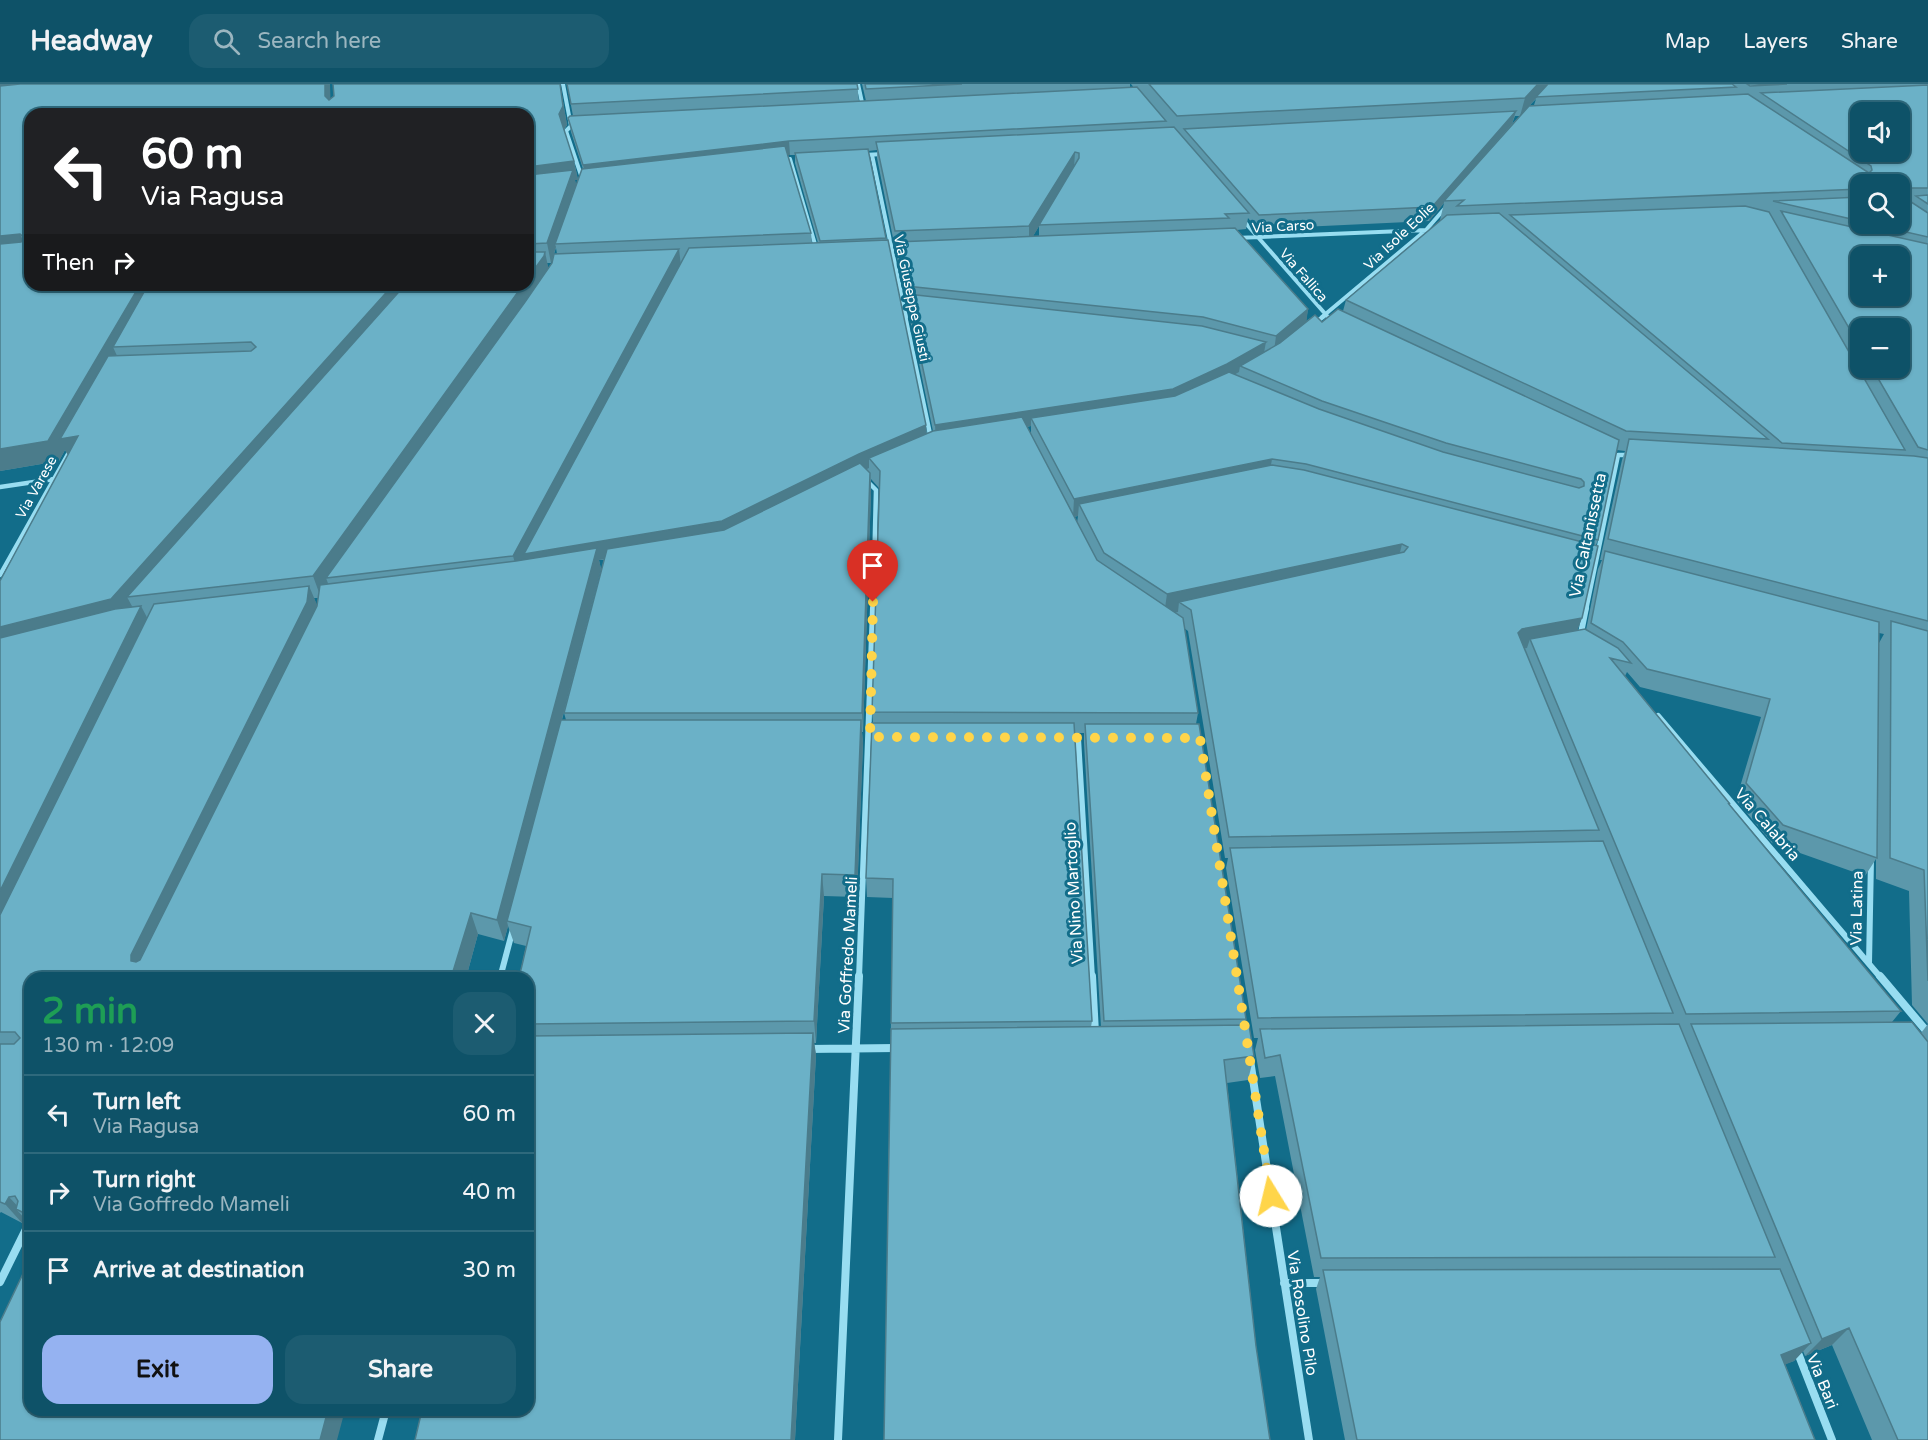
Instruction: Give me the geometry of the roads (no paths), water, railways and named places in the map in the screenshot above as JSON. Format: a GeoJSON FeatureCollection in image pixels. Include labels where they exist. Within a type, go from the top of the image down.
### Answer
{"type":"FeatureCollection","features":[{"type":"Feature","properties":{"kind":"street"},"geometry":{"type":"LineString","coordinates":[[563,84],[571,126]]}},
{"type":"Feature","properties":{"kind":"street"},"geometry":{"type":"LineString","coordinates":[[858,84],[864,111]]}},
{"type":"Feature","properties":{"kind":"street"},"geometry":{"type":"LineString","coordinates":[[582,125],[571,126],[566,131],[583,183]]}},
{"type":"Feature","properties":{"kind":"street"},"geometry":{"type":"LineString","coordinates":[[860,156],[895,154]]}},
{"type":"Feature","properties":{"kind":"street","name":"Via Giuseppe Giusti"},"geometry":{"type":"LineString","coordinates":[[872,155],[932,446]]}},
{"type":"Feature","properties":{"kind":"street"},"geometry":{"type":"LineString","coordinates":[[790,159],[818,256]]}},
{"type":"Feature","properties":{"kind":"street"},"geometry":{"type":"LineString","coordinates":[[778,161],[802,159]]}},
{"type":"Feature","properties":{"kind":"street"},"geometry":{"type":"LineString","coordinates":[[572,184],[595,181]]}},
{"type":"Feature","properties":{"kind":"street","name":"Via Isole Eolie"},"geometry":{"type":"LineString","coordinates":[[1308,329],[1426,230],[1449,204]]}},
{"type":"Feature","properties":{"kind":"street","name":"Via Fallica"},"geometry":{"type":"LineString","coordinates":[[1234,210],[1324,316]]}},
{"type":"Feature","properties":{"kind":"street","name":"Via Carso"},"geometry":{"type":"LineString","coordinates":[[1228,238],[1435,229]]}},
{"type":"Feature","properties":{"kind":"street"},"geometry":{"type":"LineString","coordinates":[[891,254],[903,253]]}},
{"type":"Feature","properties":{"kind":"street"},"geometry":{"type":"LineString","coordinates":[[902,305],[914,307]]}},
{"type":"Feature","properties":{"kind":"street"},"geometry":{"type":"LineString","coordinates":[[1324,316],[1335,321]]}},
{"type":"Feature","properties":{"kind":"street","name":"Via Varese"},"geometry":{"type":"LineString","coordinates":[[0,575],[76,441]]}},
{"type":"Feature","properties":{"kind":"street"},"geometry":{"type":"LineString","coordinates":[[1608,450],[1618,455]]}},
{"type":"Feature","properties":{"kind":"street","name":"Via Caltanissetta"},"geometry":{"type":"LineString","coordinates":[[1578,644],[1618,455],[1642,456]]}},
{"type":"Feature","properties":{"kind":"street","name":"Via Goffredo Mameli"},"geometry":{"type":"LineString","coordinates":[[838,1440],[870,737],[876,490],[862,476],[872,472]]}},
{"type":"Feature","properties":{"kind":"street"},"geometry":{"type":"LineString","coordinates":[[0,488],[54,479]]}},
{"type":"Feature","properties":{"kind":"street"},"geometry":{"type":"LineString","coordinates":[[1584,560],[1607,566]]}},
{"type":"Feature","properties":{"kind":"street","name":"Via Calabria"},"geometry":{"type":"LineString","coordinates":[[1652,710],[1928,1035]]}},
{"type":"Feature","properties":{"kind":"street"},"geometry":{"type":"LineString","coordinates":[[859,737],[870,737]]}},
{"type":"Feature","properties":{"kind":"street"},"geometry":{"type":"LineString","coordinates":[[1066,738],[1089,738]]}},
{"type":"Feature","properties":{"kind":"street","name":"Via Nino Martoglio"},"geometry":{"type":"LineString","coordinates":[[1078,738],[1096,1046]]}},
{"type":"Feature","properties":{"kind":"street","name":"Via Latina"},"geometry":{"type":"LineString","coordinates":[[1869,964],[1871,847]]}},
{"type":"Feature","properties":{"kind":"street"},"geometry":{"type":"LineString","coordinates":[[502,972],[515,921]]}},
{"type":"Feature","properties":{"kind":"street"},"geometry":{"type":"LineString","coordinates":[[1916,1037],[1928,1035]]}},
{"type":"Feature","properties":{"kind":"street"},"geometry":{"type":"LineString","coordinates":[[798,1049],[904,1048]]}},
{"type":"Feature","properties":{"kind":"street","name":"Via Rosolino Pilo"},"geometry":{"type":"LineString","coordinates":[[1249,1055],[1309,1440]]}},
{"type":"Feature","properties":{"kind":"street"},"geometry":{"type":"LineString","coordinates":[[0,1282],[24,1233]]}},
{"type":"Feature","properties":{"kind":"street"},"geometry":{"type":"LineString","coordinates":[[1284,1283],[1332,1282]]}},
{"type":"Feature","properties":{"kind":"street","name":"Via Bari"},"geometry":{"type":"LineString","coordinates":[[1790,1335],[1832,1440]]}},
{"type":"Feature","properties":{"kind":"street"},"geometry":{"type":"LineString","coordinates":[[378,1440],[384,1416]]}}]}
